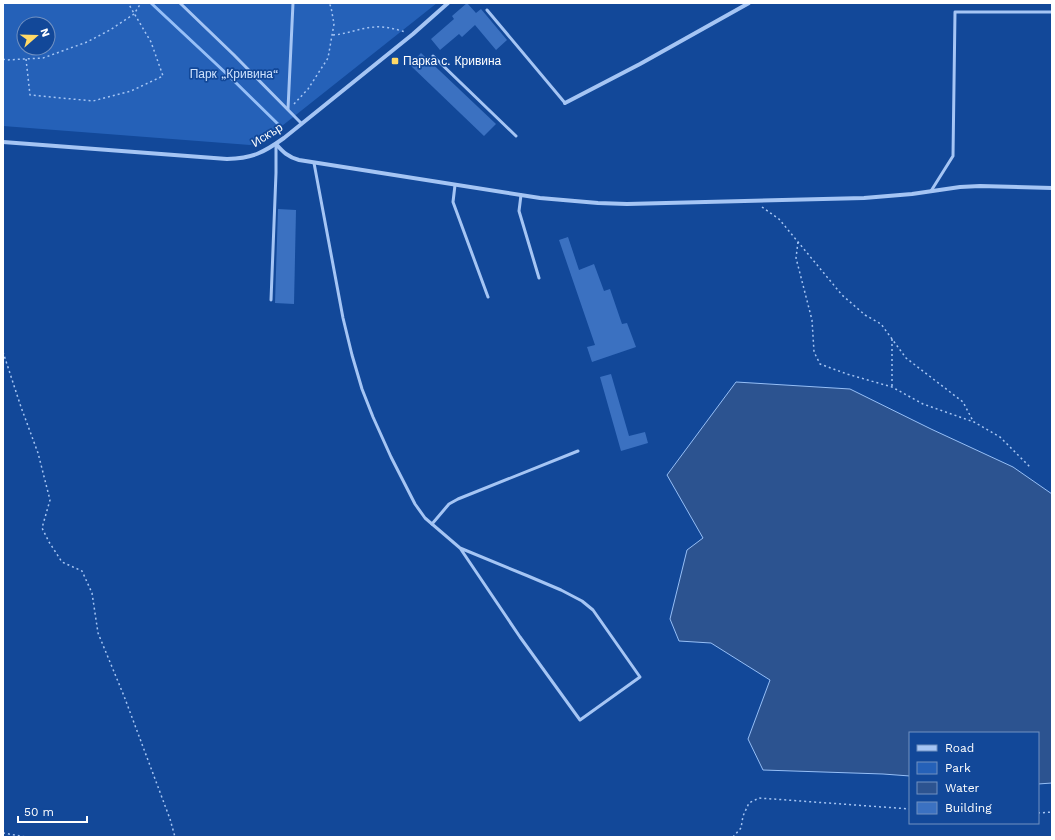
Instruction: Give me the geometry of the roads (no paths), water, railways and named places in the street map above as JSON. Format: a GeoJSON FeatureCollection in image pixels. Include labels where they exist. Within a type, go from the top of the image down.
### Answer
{"type":"FeatureCollection","features":[{"type":"Feature","properties":{"kind":"street"},"geometry":{"type":"LineString","coordinates":[[565,103],[640,64],[749,3]]}},
{"type":"Feature","properties":{"kind":"street","name":"Искър"},"geometry":{"type":"LineString","coordinates":[[3,142],[227,159],[256,155],[276,144],[413,34],[447,4]]}},
{"type":"Feature","properties":{"kind":"street"},"geometry":{"type":"LineString","coordinates":[[276,144],[282,152],[290,158],[314,163],[573,202],[627,204],[864,198],[912,194],[973,186],[1052,188]]}},
{"type":"Feature","properties":{"kind":"lane"},"geometry":{"type":"LineString","coordinates":[[180,3],[301,123]]}},
{"type":"Feature","properties":{"kind":"lane"},"geometry":{"type":"LineString","coordinates":[[288,109],[293,3]]}},
{"type":"Feature","properties":{"kind":"lane"},"geometry":{"type":"LineString","coordinates":[[487,10],[565,103]]}},
{"type":"Feature","properties":{"kind":"lane"},"geometry":{"type":"LineString","coordinates":[[930,191],[953,156],[956,12],[1052,12]]}},
{"type":"Feature","properties":{"kind":"lane"},"geometry":{"type":"LineString","coordinates":[[433,56],[516,136]]}},
{"type":"Feature","properties":{"kind":"lane"},"geometry":{"type":"LineString","coordinates":[[271,300],[276,144]]}},
{"type":"Feature","properties":{"kind":"lane"},"geometry":{"type":"LineString","coordinates":[[314,163],[343,318],[362,389],[391,457],[415,504],[432,524],[460,548],[520,637],[580,720],[640,677],[593,610],[582,601],[561,590],[460,548]]}},
{"type":"Feature","properties":{"kind":"lane"},"geometry":{"type":"LineString","coordinates":[[454,185],[453,202],[488,297]]}},
{"type":"Feature","properties":{"kind":"lane"},"geometry":{"type":"LineString","coordinates":[[521,195],[519,211],[538,278]]}},
{"type":"Feature","properties":{"kind":"lane"},"geometry":{"type":"LineString","coordinates":[[432,524],[449,504],[458,498],[578,451]]}},
{"type":"Feature","properties":{"kind":"water"},"geometry":{"type":"Polygon","coordinates":[[[736,382],[850,389],[1013,467],[1052,494],[1052,783],[1039,784],[1039,732],[909,732],[909,776],[763,770],[748,739],[770,680],[711,643],[679,641],[670,619],[687,550],[703,538],[667,475],[736,382]]]}},
{"type":"Feature","properties":{"kind":"waterway"},"geometry":{"type":"LineString","coordinates":[[151,3],[281,127]]}},
{"type":"Feature","properties":{"kind":"place","name":"Парка с. Кривина"},"geometry":{"type":"Point","coordinates":[395,61]}},
{"type":"Feature","properties":{"kind":"park label","name":"Парк „Кривина“"},"geometry":{"type":"Point","coordinates":[234,74]}}]}
